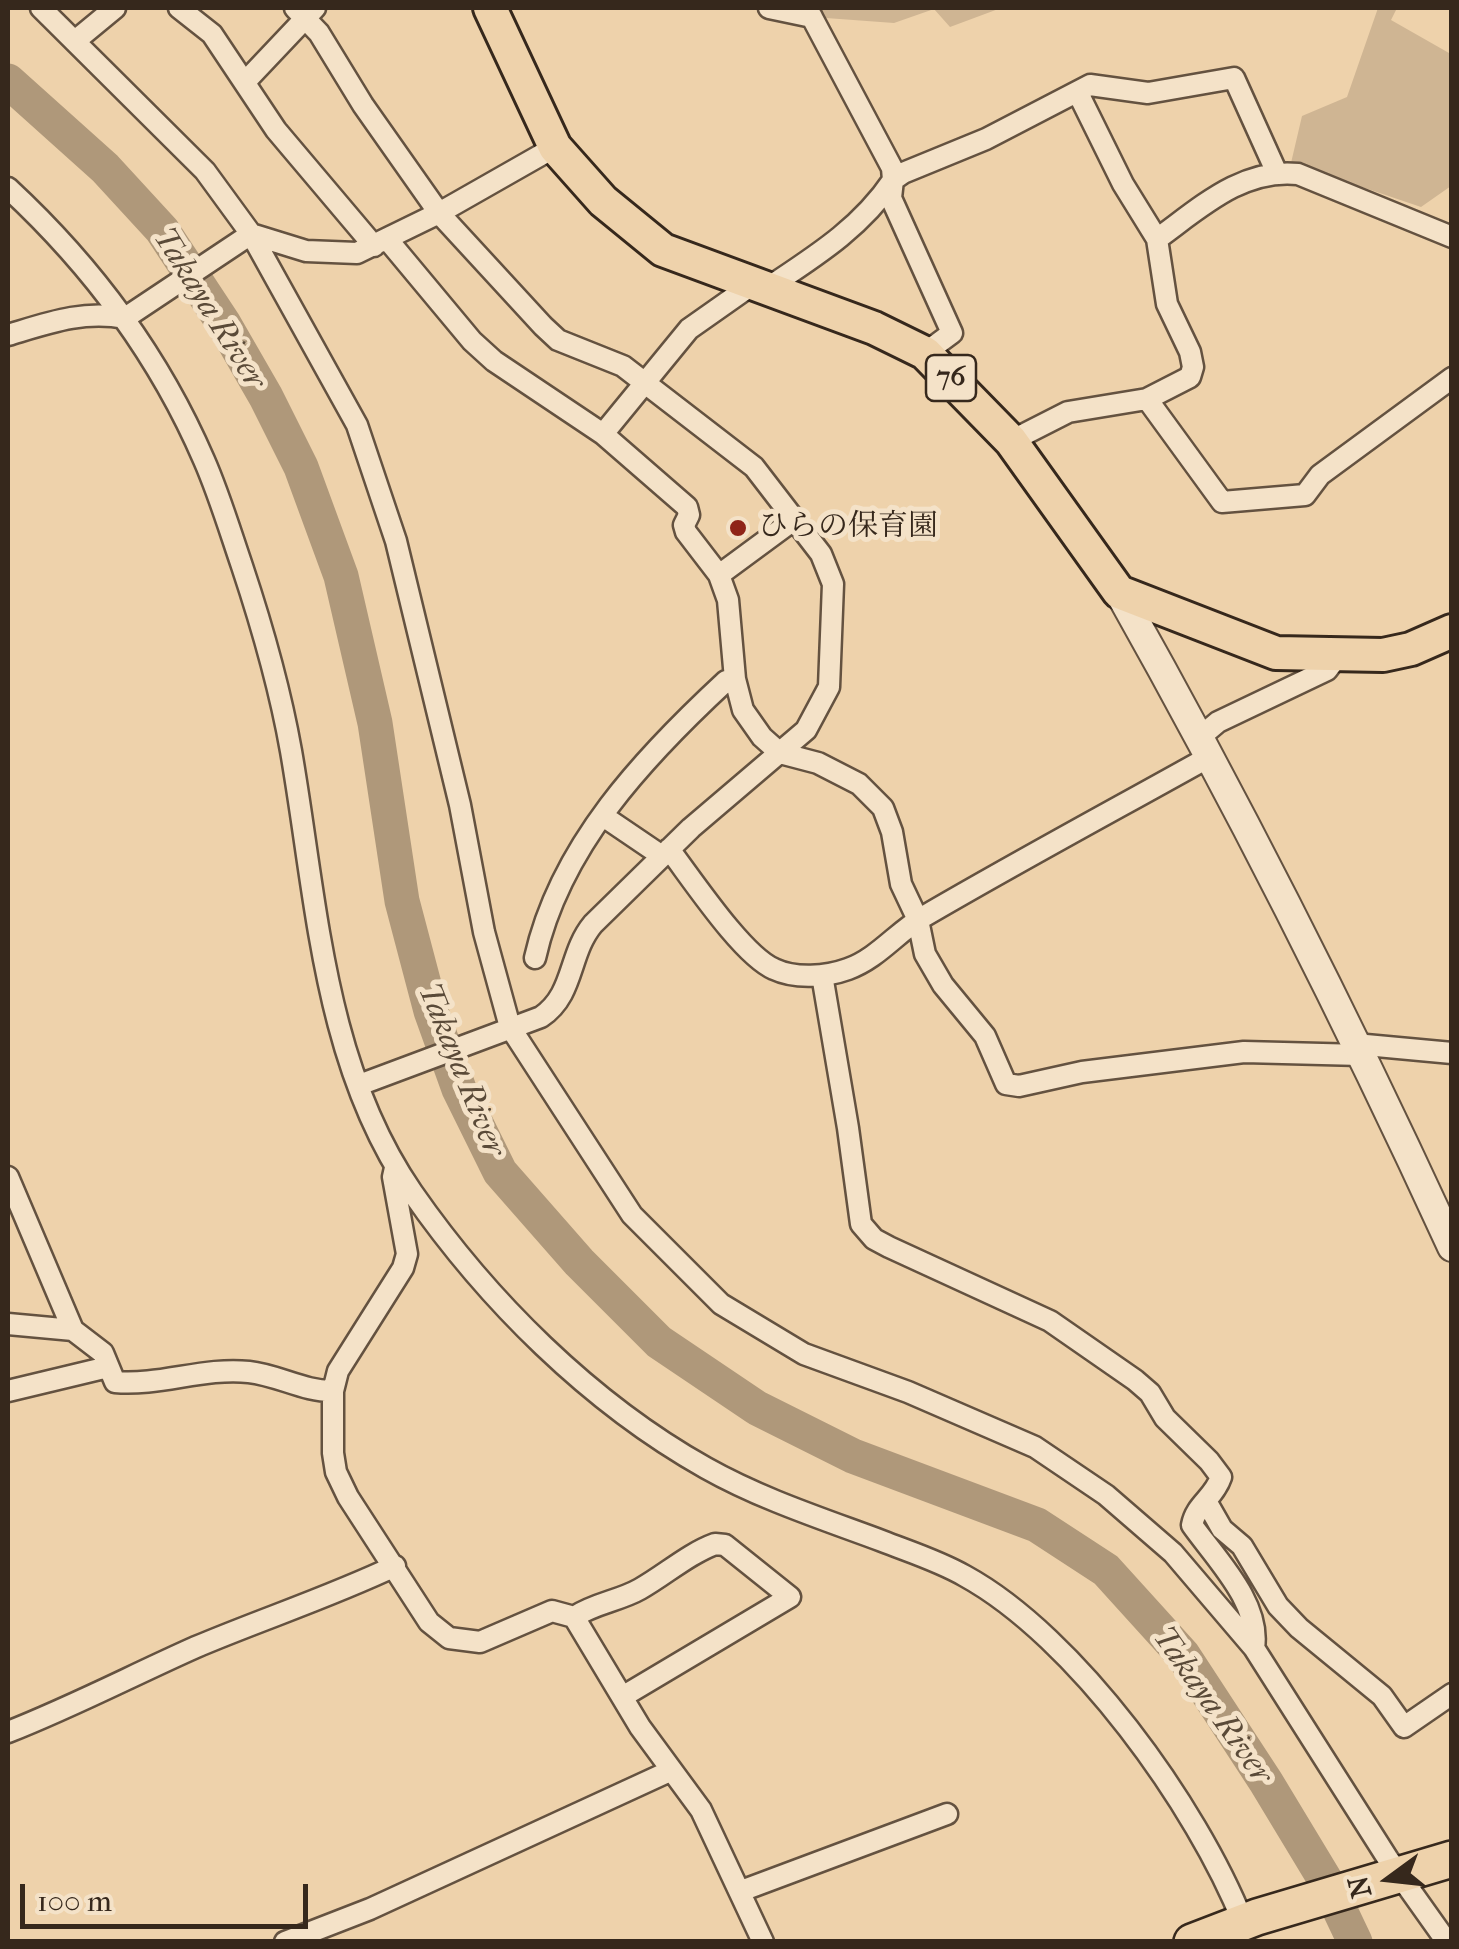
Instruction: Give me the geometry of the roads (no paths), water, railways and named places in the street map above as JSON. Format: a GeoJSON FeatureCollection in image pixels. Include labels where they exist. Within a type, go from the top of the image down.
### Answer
{"type":"FeatureCollection","features":[{"type":"Feature","properties":{"kind":"highway"},"geometry":{"type":"LineString","coordinates":[[1192,1942],[1250,1920],[1452,1859]]}},
{"type":"Feature","properties":{"kind":"main road","name":"76"},"geometry":{"type":"LineString","coordinates":[[490,8],[555,146],[603,200],[663,250],[874,328],[925,353],[1011,441],[1120,592]]}},
{"type":"Feature","properties":{"kind":"main road"},"geometry":{"type":"LineString","coordinates":[[1120,592],[1276,653],[1383,655],[1410,649],[1452,631]]}},
{"type":"Feature","properties":{"kind":"street"},"geometry":{"type":"LineString","coordinates":[[41,8],[206,171],[357,425],[396,541],[460,805],[506,1029],[632,1215],[721,1304],[804,1354],[908,1392],[1035,1447],[1106,1495],[1172,1554],[1254,1648],[1395,1874],[1447,1942]]}},
{"type":"Feature","properties":{"kind":"street"},"geometry":{"type":"LineString","coordinates":[[75,41],[115,8]]}},
{"type":"Feature","properties":{"kind":"street"},"geometry":{"type":"LineString","coordinates":[[179,8],[212,34],[276,130],[472,341],[494,362],[603,434],[686,507],[686,532],[719,575],[730,614],[735,679],[742,710],[780,753],[818,763],[859,784],[883,808],[925,954],[943,985],[985,1036],[1006,1084],[1019,1086],[1082,1072],[1244,1052],[1358,1049],[1452,1053]]}},
{"type":"Feature","properties":{"kind":"street"},"geometry":{"type":"LineString","coordinates":[[770,8],[810,12],[892,168],[891,198],[952,333],[925,353]]}},
{"type":"Feature","properties":{"kind":"street"},"geometry":{"type":"LineString","coordinates":[[245,82],[306,11],[439,214],[558,340],[600,355],[645,382],[754,467],[821,554],[832,584],[829,686],[806,730],[665,852],[584,935],[558,1005],[540,1017],[361,1084]]}},
{"type":"Feature","properties":{"kind":"street"},"geometry":{"type":"LineString","coordinates":[[603,434],[688,329],[843,238],[893,180],[1090,85],[1148,93],[1234,78],[1276,172]]}},
{"type":"Feature","properties":{"kind":"street"},"geometry":{"type":"LineString","coordinates":[[1011,441],[1068,412],[1147,399],[1190,377],[1193,367],[1167,304],[1157,239],[1122,184],[1078,94]]}},
{"type":"Feature","properties":{"kind":"street"},"geometry":{"type":"LineString","coordinates":[[8,334],[71,316],[127,316],[248,236],[306,250],[357,254],[439,214],[555,146]]}},
{"type":"Feature","properties":{"kind":"street"},"geometry":{"type":"LineString","coordinates":[[1157,239],[1219,194],[1276,172],[1298,174],[1452,237]]}},
{"type":"Feature","properties":{"kind":"street"},"geometry":{"type":"LineString","coordinates":[[8,188],[127,316],[204,460],[259,617],[290,746],[341,1039],[396,1166],[450,1242],[496,1295],[598,1393],[703,1466],[745,1488],[965,1576],[1020,1615],[1065,1655],[1159,1769],[1232,1896],[1250,1920]]}},
{"type":"Feature","properties":{"kind":"street"},"geometry":{"type":"LineString","coordinates":[[1147,399],[1222,502],[1274,499],[1306,495],[1320,475],[1452,378]]}},
{"type":"Feature","properties":{"kind":"street"},"geometry":{"type":"LineString","coordinates":[[719,575],[795,519]]}},
{"type":"Feature","properties":{"kind":"street"},"geometry":{"type":"LineString","coordinates":[[1120,592],[1358,1049],[1452,1247]]}},
{"type":"Feature","properties":{"kind":"street"},"geometry":{"type":"LineString","coordinates":[[603,816],[665,852],[752,953],[773,969],[797,975],[822,975],[872,958],[918,920],[1204,747],[1218,722],[1326,670],[1337,656]]}},
{"type":"Feature","properties":{"kind":"street"},"geometry":{"type":"LineString","coordinates":[[536,958],[544,920],[557,890],[603,816],[637,769],[675,728],[726,682],[735,679]]}},
{"type":"Feature","properties":{"kind":"street"},"geometry":{"type":"LineString","coordinates":[[822,975],[846,1110],[860,1224],[874,1239],[889,1247],[1050,1321],[1150,1392],[1165,1418],[1210,1461],[1221,1477],[1216,1492],[1194,1512],[1192,1525],[1240,1593],[1257,1628],[1254,1648]]}},
{"type":"Feature","properties":{"kind":"street"},"geometry":{"type":"LineString","coordinates":[[396,1166],[393,1178],[407,1254],[403,1268],[338,1372],[333,1392],[336,1472],[429,1622],[449,1638],[480,1642],[552,1611],[574,1617],[670,1771],[700,1810],[763,1942]]}},
{"type":"Feature","properties":{"kind":"street"},"geometry":{"type":"LineString","coordinates":[[8,1177],[73,1330],[103,1354],[115,1382],[219,1371],[251,1372],[319,1392],[333,1392]]}},
{"type":"Feature","properties":{"kind":"street"},"geometry":{"type":"LineString","coordinates":[[8,1324],[73,1330]]}},
{"type":"Feature","properties":{"kind":"street"},"geometry":{"type":"LineString","coordinates":[[8,1390],[108,1367]]}},
{"type":"Feature","properties":{"kind":"street"},"geometry":{"type":"LineString","coordinates":[[1206,1501],[1222,1529],[1242,1546],[1278,1606],[1382,1696],[1404,1727],[1452,1694]]}},
{"type":"Feature","properties":{"kind":"street"},"geometry":{"type":"LineString","coordinates":[[574,1617],[591,1606],[643,1588],[715,1544],[726,1546],[790,1597],[622,1697]]}},
{"type":"Feature","properties":{"kind":"street"},"geometry":{"type":"LineString","coordinates":[[8,1732],[190,1650],[350,1588],[394,1566]]}},
{"type":"Feature","properties":{"kind":"street"},"geometry":{"type":"LineString","coordinates":[[285,1942],[370,1908],[670,1771]]}},
{"type":"Feature","properties":{"kind":"street"},"geometry":{"type":"LineString","coordinates":[[741,1891],[947,1814]]}},
{"type":"Feature","properties":{"kind":"waterway","name":"Takaya River"},"geometry":{"type":"LineString","coordinates":[[8,81],[105,168],[162,230],[224,324],[301,467],[341,576],[375,723],[402,901],[431,1011],[459,1089],[500,1172],[579,1262],[659,1342],[757,1408],[853,1456],[1037,1525],[1106,1570],[1183,1655],[1327,1883],[1355,1942]]}},
{"type":"Feature","properties":{"kind":"place","name":"ひらの保育園"},"geometry":{"type":"Point","coordinates":[738,528]}}]}
